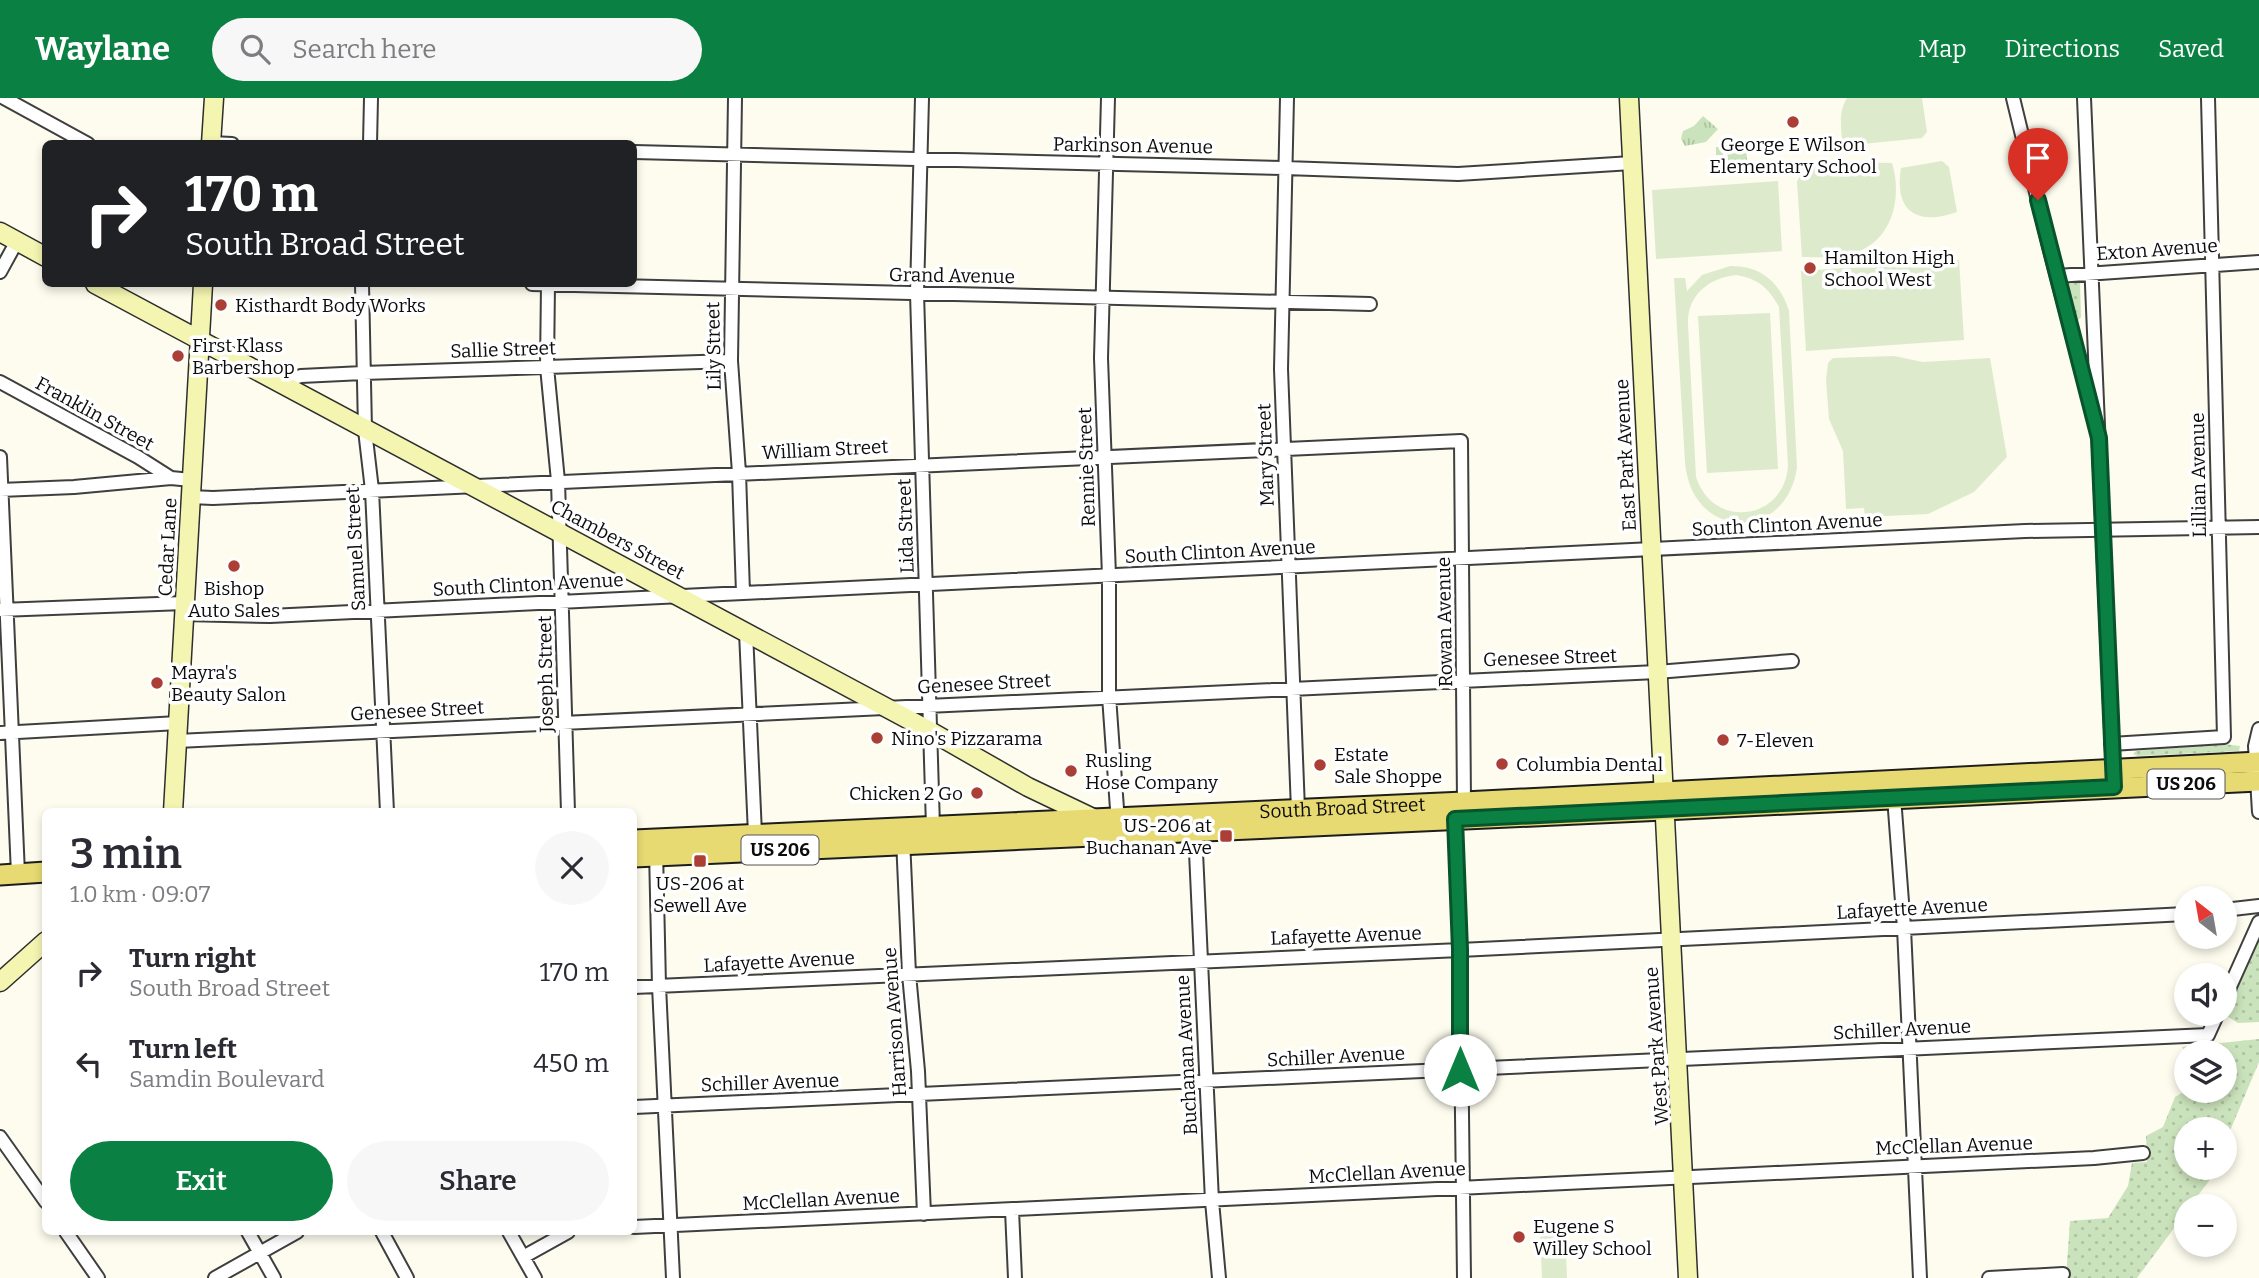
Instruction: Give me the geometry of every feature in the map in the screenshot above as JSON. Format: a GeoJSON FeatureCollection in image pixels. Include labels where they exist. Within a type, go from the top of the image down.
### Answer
{"type":"FeatureCollection","features":[{"type":"Feature","properties":{"kind":"main road","name":"South Broad Street"},"geometry":{"type":"LineString","coordinates":[[1147,825],[1195,830],[1460,811],[2258,772]]}},
{"type":"Feature","properties":{"kind":"main road","name":"South Broad Street"},"geometry":{"type":"LineString","coordinates":[[1664,801],[1894,797],[2113,779]]}},
{"type":"Feature","properties":{"kind":"main road","name":"South Broad Street"},"geometry":{"type":"LineString","coordinates":[[637,841],[656,847],[1147,825],[1298,810],[1460,811]]}},
{"type":"Feature","properties":{"kind":"main road","name":"South Broad Street"},"geometry":{"type":"LineString","coordinates":[[637,856],[656,847],[755,834],[903,836],[933,827],[1095,819],[1118,826]]}},
{"type":"Feature","properties":{"kind":"main road"},"geometry":{"type":"LineString","coordinates":[[9,874],[42,874]]}},
{"type":"Feature","properties":{"kind":"street"},"geometry":{"type":"LineString","coordinates":[[4,98],[81,140]]}},
{"type":"Feature","properties":{"kind":"street"},"geometry":{"type":"LineString","coordinates":[[211,140],[214,98]]}},
{"type":"Feature","properties":{"kind":"street"},"geometry":{"type":"LineString","coordinates":[[370,140],[371,98]]}},
{"type":"Feature","properties":{"kind":"street","name":"Lily Street"},"geometry":{"type":"LineString","coordinates":[[735,98],[731,361],[739,472],[743,593]]}},
{"type":"Feature","properties":{"kind":"street","name":"Lida Street"},"geometry":{"type":"LineString","coordinates":[[922,98],[917,293],[933,827]]}},
{"type":"Feature","properties":{"kind":"street","name":"Rennie Street"},"geometry":{"type":"LineString","coordinates":[[1108,98],[1101,358],[1109,576],[1109,696],[1118,826]]}},
{"type":"Feature","properties":{"kind":"street","name":"Mary Street"},"geometry":{"type":"LineString","coordinates":[[1287,98],[1281,369],[1298,810]]}},
{"type":"Feature","properties":{"kind":"street","name":"East Park Avenue"},"geometry":{"type":"LineString","coordinates":[[1629,98],[1664,801]]}},
{"type":"Feature","properties":{"kind":"street"},"geometry":{"type":"LineString","coordinates":[[2013,98],[2099,438]]}},
{"type":"Feature","properties":{"kind":"street"},"geometry":{"type":"LineString","coordinates":[[2084,98],[2113,779]]}},
{"type":"Feature","properties":{"kind":"street","name":"Lillian Avenue"},"geometry":{"type":"LineString","coordinates":[[2111,744],[2224,737],[2207,98]]}},
{"type":"Feature","properties":{"kind":"street","name":"Parkinson Avenue"},"geometry":{"type":"LineString","coordinates":[[637,152],[1458,174],[1632,163]]}},
{"type":"Feature","properties":{"kind":"street"},"geometry":{"type":"LineString","coordinates":[[0,232],[42,255]]}},
{"type":"Feature","properties":{"kind":"street"},"geometry":{"type":"LineString","coordinates":[[0,272],[17,241]]}},
{"type":"Feature","properties":{"kind":"street","name":"Exton Avenue"},"geometry":{"type":"LineString","coordinates":[[2057,276],[2259,262]]}},
{"type":"Feature","properties":{"kind":"street","name":"Grand Avenue"},"geometry":{"type":"LineString","coordinates":[[637,286],[1370,304]]}},
{"type":"Feature","properties":{"kind":"street","name":"Chambers Street"},"geometry":{"type":"LineString","coordinates":[[101,287],[365,430],[560,531],[1028,787],[1095,819]]}},
{"type":"Feature","properties":{"kind":"street","name":"Cedar Lane"},"geometry":{"type":"LineString","coordinates":[[173,808],[203,287]]}},
{"type":"Feature","properties":{"kind":"street","name":"Samuel Street"},"geometry":{"type":"LineString","coordinates":[[362,287],[365,430],[372,490],[387,808]]}},
{"type":"Feature","properties":{"kind":"street","name":"Joseph Street"},"geometry":{"type":"LineString","coordinates":[[548,287],[547,367],[558,481],[568,808]]}},
{"type":"Feature","properties":{"kind":"street","name":"Sallie Street"},"geometry":{"type":"LineString","coordinates":[[278,383],[301,376],[731,361]]}},
{"type":"Feature","properties":{"kind":"street","name":"Franklin Street"},"geometry":{"type":"LineString","coordinates":[[0,383],[138,457],[171,478]]}},
{"type":"Feature","properties":{"kind":"street","name":"William Street"},"geometry":{"type":"LineString","coordinates":[[1,490],[74,487],[171,478],[213,498],[1461,441]]}},
{"type":"Feature","properties":{"kind":"street","name":"Rowan Avenue"},"geometry":{"type":"LineString","coordinates":[[1461,441],[1464,679],[1460,811],[1460,1070],[1464,1278]]}},
{"type":"Feature","properties":{"kind":"street"},"geometry":{"type":"LineString","coordinates":[[0,457],[9,874]]}},
{"type":"Feature","properties":{"kind":"street","name":"South Clinton Avenue"},"geometry":{"type":"LineString","coordinates":[[4,610],[184,608],[270,616],[2025,531],[2259,527]]}},
{"type":"Feature","properties":{"kind":"street"},"geometry":{"type":"LineString","coordinates":[[746,632],[755,834]]}},
{"type":"Feature","properties":{"kind":"street","name":"Genesee Street"},"geometry":{"type":"LineString","coordinates":[[7,732],[384,731],[1657,672],[1792,661]]}},
{"type":"Feature","properties":{"kind":"street"},"geometry":{"type":"LineString","coordinates":[[2259,729],[2255,746],[2259,812]]}},
{"type":"Feature","properties":{"kind":"street"},"geometry":{"type":"LineString","coordinates":[[1894,797],[1904,928],[1920,1278]]}},
{"type":"Feature","properties":{"kind":"street","name":"West Park Avenue"},"geometry":{"type":"LineString","coordinates":[[1664,801],[1689,1278]]}},
{"type":"Feature","properties":{"kind":"street","name":"Buchanan Avenue"},"geometry":{"type":"LineString","coordinates":[[1195,830],[1212,1201],[1219,1278]]}},
{"type":"Feature","properties":{"kind":"street","name":"Harrison Avenue"},"geometry":{"type":"LineString","coordinates":[[903,836],[924,1214]]}},
{"type":"Feature","properties":{"kind":"street"},"geometry":{"type":"LineString","coordinates":[[656,847],[659,986],[673,1278]]}},
{"type":"Feature","properties":{"kind":"street"},"geometry":{"type":"LineString","coordinates":[[2237,909],[2259,906]]}},
{"type":"Feature","properties":{"kind":"street","name":"Lafayette Avenue"},"geometry":{"type":"LineString","coordinates":[[637,987],[2174,915]]}},
{"type":"Feature","properties":{"kind":"street"},"geometry":{"type":"LineString","coordinates":[[2237,971],[2259,922]]}},
{"type":"Feature","properties":{"kind":"street"},"geometry":{"type":"LineString","coordinates":[[0,982],[42,945]]}},
{"type":"Feature","properties":{"kind":"street","name":"Schiller Avenue"},"geometry":{"type":"LineString","coordinates":[[637,1107],[2208,1035],[2212,1026]]}},
{"type":"Feature","properties":{"kind":"street"},"geometry":{"type":"LineString","coordinates":[[0,1137],[42,1196]]}},
{"type":"Feature","properties":{"kind":"street","name":"McClellan Avenue"},"geometry":{"type":"LineString","coordinates":[[637,1227],[2081,1159],[2143,1153]]}},
{"type":"Feature","properties":{"kind":"street"},"geometry":{"type":"LineString","coordinates":[[1012,1210],[1015,1278]]}},
{"type":"Feature","properties":{"kind":"street"},"geometry":{"type":"LineString","coordinates":[[68,1235],[98,1278]]}},
{"type":"Feature","properties":{"kind":"street"},"geometry":{"type":"LineString","coordinates":[[250,1235],[274,1278]]}},
{"type":"Feature","properties":{"kind":"street"},"geometry":{"type":"LineString","coordinates":[[215,1278],[293,1235]]}},
{"type":"Feature","properties":{"kind":"street"},"geometry":{"type":"LineString","coordinates":[[384,1235],[407,1278]]}},
{"type":"Feature","properties":{"kind":"street"},"geometry":{"type":"LineString","coordinates":[[511,1235],[535,1278]]}},
{"type":"Feature","properties":{"kind":"street"},"geometry":{"type":"LineString","coordinates":[[523,1257],[563,1235]]}},
{"type":"Feature","properties":{"kind":"street"},"geometry":{"type":"LineString","coordinates":[[1989,1278],[2063,1274]]}},
{"type":"Feature","properties":{"kind":"green space"},"geometry":{"type":"Polygon","coordinates":[[[1847,98],[1922,98],[1927,132],[1922,138],[1843,146],[1841,115],[1847,98]]]}},
{"type":"Feature","properties":{"kind":"green space"},"geometry":{"type":"Polygon","coordinates":[[[1703,116],[1718,129],[1706,142],[1685,146],[1681,139],[1683,131],[1694,126],[1703,116]]]}},
{"type":"Feature","properties":{"kind":"green space"},"geometry":{"type":"Polygon","coordinates":[[[1716,147],[1746,147],[1747,160],[1728,161],[1727,150],[1723,150],[1723,155],[1716,155],[1716,147]]]}},
{"type":"Feature","properties":{"kind":"green space"},"geometry":{"type":"Polygon","coordinates":[[[1942,161],[1949,167],[1957,212],[1930,217],[1911,212],[1901,195],[1901,168],[1942,161]]]}},
{"type":"Feature","properties":{"kind":"green space"},"geometry":{"type":"Polygon","coordinates":[[[1829,162],[1892,163],[1896,189],[1892,215],[1887,226],[1870,246],[1837,257],[1802,257],[1797,182],[1810,167],[1829,162]]]}},
{"type":"Feature","properties":{"kind":"green space"},"geometry":{"type":"Polygon","coordinates":[[[1778,181],[1782,251],[1656,259],[1652,190],[1778,181]]]}},
{"type":"Feature","properties":{"kind":"green space"},"geometry":{"type":"Polygon","coordinates":[[[1959,260],[1964,340],[1806,351],[1801,271],[1959,260]]]}},
{"type":"Feature","properties":{"kind":"green space"},"geometry":{"type":"Polygon","coordinates":[[[1730,266],[1741,266],[1759,272],[1774,284],[1789,311],[1797,467],[1790,492],[1776,509],[1759,520],[1740,523],[1720,518],[1704,507],[1691,488],[1685,462],[1674,278],[1685,278],[1687,291],[1702,275],[1730,266]],[[1736,275],[1717,280],[1702,290],[1691,305],[1688,324],[1696,477],[1705,494],[1717,505],[1732,511],[1747,512],[1762,508],[1774,498],[1784,484],[1788,466],[1779,307],[1762,285],[1736,275]]]}},
{"type":"Feature","properties":{"kind":"green space"},"geometry":{"type":"Polygon","coordinates":[[[2077,280],[2080,283],[2081,317],[2076,322],[2063,281],[2077,280]]]}},
{"type":"Feature","properties":{"kind":"green space"},"geometry":{"type":"Polygon","coordinates":[[[1770,313],[1778,469],[1707,473],[1698,316],[1770,313]]]}},
{"type":"Feature","properties":{"kind":"green space"},"geometry":{"type":"Polygon","coordinates":[[[1894,356],[1923,362],[1990,358],[2007,457],[1974,492],[1928,514],[1865,517],[1864,508],[1846,509],[1843,451],[1829,419],[1826,380],[1828,363],[1833,358],[1894,356]]]}},
{"type":"Feature","properties":{"kind":"green space"},"geometry":{"type":"Polygon","coordinates":[[[2216,743],[2240,746],[2239,751],[2138,756],[2133,754],[2136,751],[2216,743]]]}},
{"type":"Feature","properties":{"kind":"green space"},"geometry":{"type":"Polygon","coordinates":[[[2259,938],[2259,1022],[2237,1022],[2237,981],[2259,938]]]}},
{"type":"Feature","properties":{"kind":"green space"},"geometry":{"type":"Polygon","coordinates":[[[2259,1039],[2259,1062],[2236,1117],[2174,1117],[2174,1180],[2209,1181],[2199,1194],[2174,1194],[2174,1228],[2137,1278],[2066,1278],[2070,1221],[2108,1218],[2128,1186],[2132,1163],[2147,1162],[2146,1136],[2163,1127],[2174,1100],[2174,1103],[2237,1103],[2237,1041],[2259,1039]]]}},
{"type":"Feature","properties":{"kind":"green space"},"geometry":{"type":"Polygon","coordinates":[[[1565,1230],[1567,1278],[1542,1278],[1540,1232],[1565,1230]]]}},
{"type":"Feature","properties":{"kind":"place","name":"George E Wilson Elementary School"},"geometry":{"type":"Point","coordinates":[1793,122]}},
{"type":"Feature","properties":{"kind":"place","name":"Hamilton High School West"},"geometry":{"type":"Point","coordinates":[1810,268]}},
{"type":"Feature","properties":{"kind":"place","name":"Kisthardt Body Works"},"geometry":{"type":"Point","coordinates":[221,305]}},
{"type":"Feature","properties":{"kind":"place","name":"First Klass Barbershop"},"geometry":{"type":"Point","coordinates":[178,356]}},
{"type":"Feature","properties":{"kind":"place","name":"Bishop Auto Sales"},"geometry":{"type":"Point","coordinates":[234,566]}},
{"type":"Feature","properties":{"kind":"place","name":"Mayra's Beauty Salon"},"geometry":{"type":"Point","coordinates":[157,683]}},
{"type":"Feature","properties":{"kind":"place","name":"Nino's Pizzarama"},"geometry":{"type":"Point","coordinates":[877,738]}},
{"type":"Feature","properties":{"kind":"place","name":"7-Eleven"},"geometry":{"type":"Point","coordinates":[1723,740]}},
{"type":"Feature","properties":{"kind":"place","name":"Columbia Dental"},"geometry":{"type":"Point","coordinates":[1502,764]}},
{"type":"Feature","properties":{"kind":"place","name":"Estate Sale Shoppe"},"geometry":{"type":"Point","coordinates":[1320,765]}},
{"type":"Feature","properties":{"kind":"place","name":"Rusling Hose Company"},"geometry":{"type":"Point","coordinates":[1071,771]}},
{"type":"Feature","properties":{"kind":"place","name":"Chicken 2 Go"},"geometry":{"type":"Point","coordinates":[977,793]}},
{"type":"Feature","properties":{"kind":"place","name":"US-206 at Buchanan Ave"},"geometry":{"type":"Point","coordinates":[1226,836]}},
{"type":"Feature","properties":{"kind":"place","name":"US-206 at Sewell Ave"},"geometry":{"type":"Point","coordinates":[700,861]}},
{"type":"Feature","properties":{"kind":"place","name":"Eugene S Willey School"},"geometry":{"type":"Point","coordinates":[1519,1237]}},
{"type":"Feature","properties":{"kind":"route"},"geometry":{"type":"LineString","coordinates":[[1460,1070],[1460,950],[1455,819],[2114,787],[2099,438],[2038,200]]}}]}
